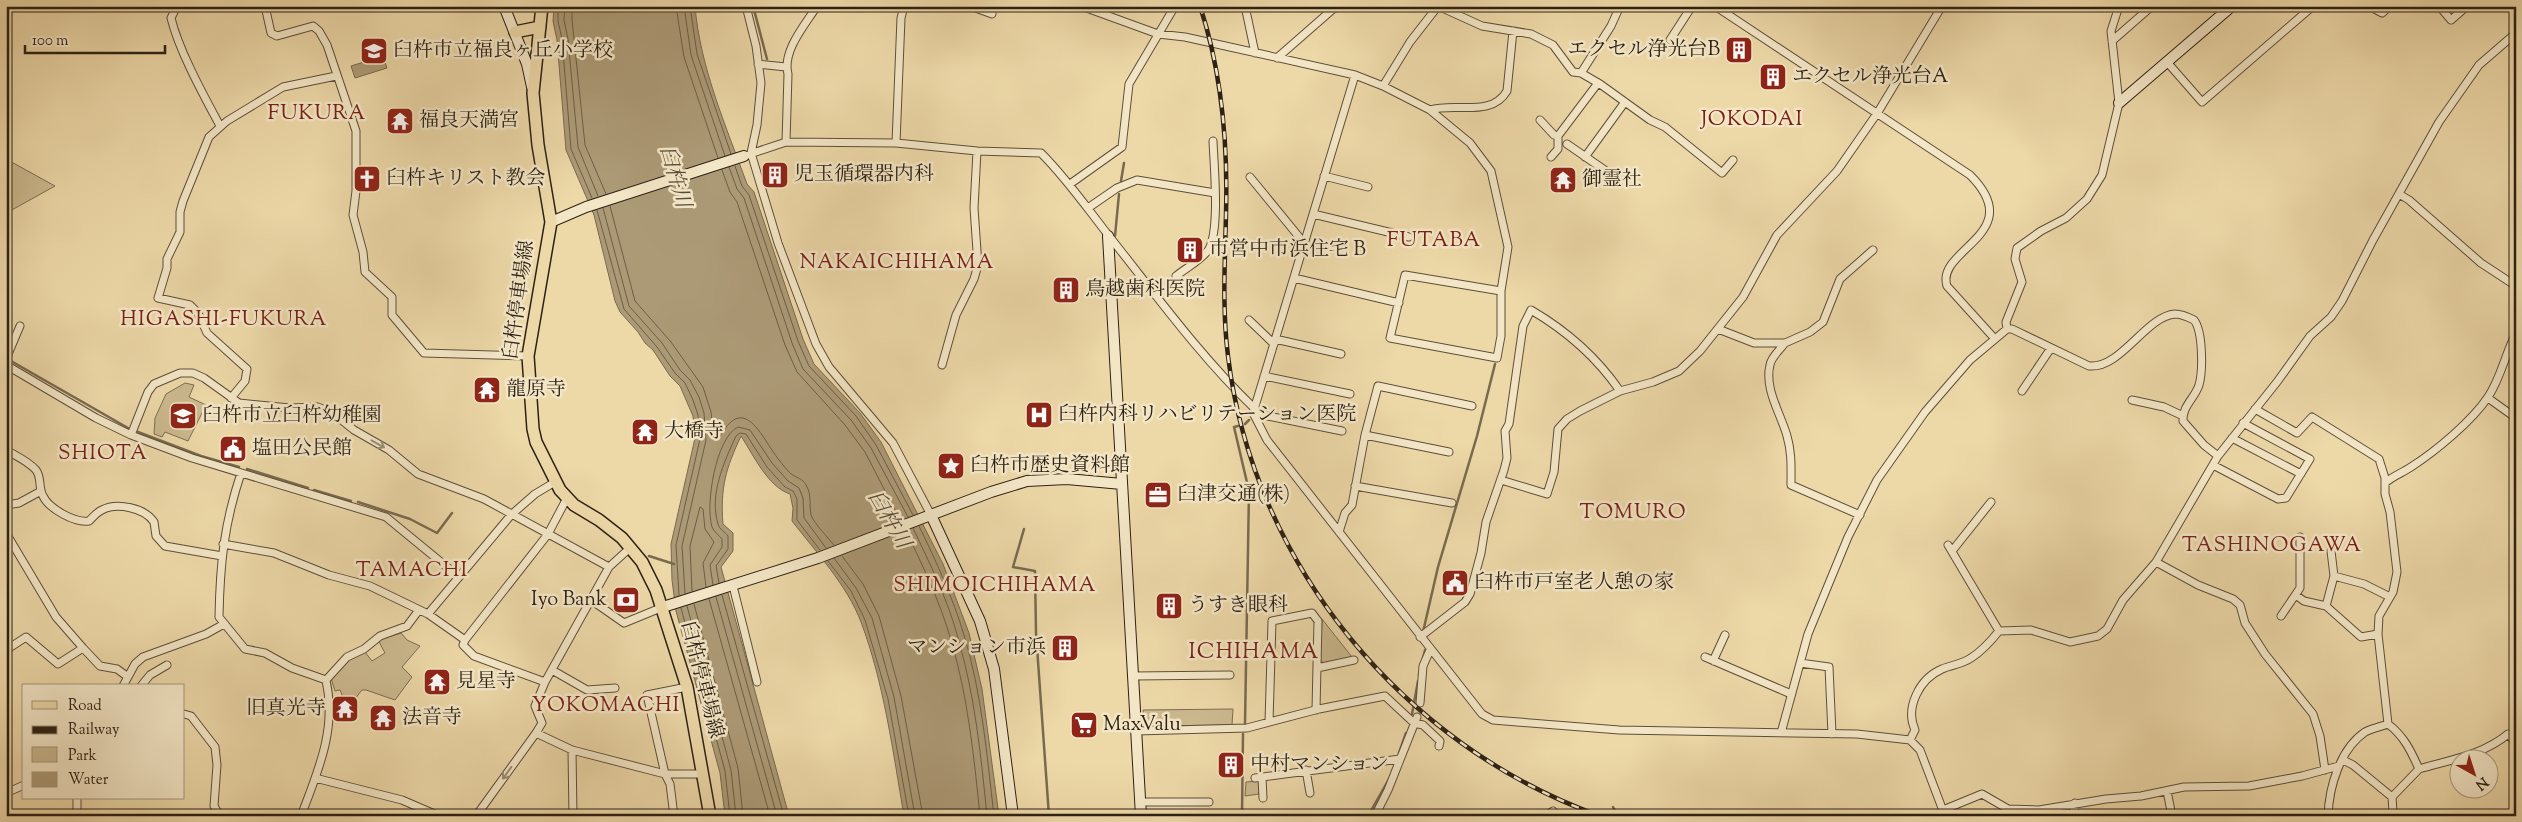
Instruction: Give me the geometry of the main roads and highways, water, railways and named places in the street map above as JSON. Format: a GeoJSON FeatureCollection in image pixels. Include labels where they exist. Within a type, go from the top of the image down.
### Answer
{"type":"FeatureCollection","features":[{"type":"Feature","properties":{"kind":"main road","name":"臼杵停車場線"},"geometry":{"type":"LineString","coordinates":[[542,6],[533,93],[538,145],[551,222],[528,356],[533,429],[536,442],[555,482],[567,498],[614,531],[630,547],[649,574],[663,607],[687,687],[710,816]]}},
{"type":"Feature","properties":{"kind":"main road"},"geometry":{"type":"LineString","coordinates":[[515,32],[540,27]]}},
{"type":"Feature","properties":{"kind":"water","name":"臼杵川"},"geometry":{"type":"Polygon","coordinates":[[[554,6],[695,6],[702,51],[715,96],[747,184],[754,192],[803,339],[814,364],[860,413],[881,442],[943,564],[969,633],[982,689],[999,816],[904,816],[882,693],[869,645],[855,608],[821,557],[792,521],[793,508],[790,494],[775,485],[768,478],[741,436],[731,458],[723,489],[723,524],[733,533],[733,551],[721,567],[789,816],[725,816],[720,773],[676,611],[672,580],[671,544],[695,438],[693,416],[680,386],[670,376],[653,350],[620,312],[615,301],[594,215],[566,150],[557,40],[553,21],[554,6]]]}},
{"type":"Feature","properties":{"kind":"water"},"geometry":{"type":"Polygon","coordinates":[[[383,56],[387,68],[355,78],[351,66],[383,56]]]}},
{"type":"Feature","properties":{"kind":"waterway"},"geometry":{"type":"LineString","coordinates":[[753,6],[767,59]]}},
{"type":"Feature","properties":{"kind":"waterway"},"geometry":{"type":"LineString","coordinates":[[1121,181],[1124,163]]}},
{"type":"Feature","properties":{"kind":"waterway"},"geometry":{"type":"LineString","coordinates":[[1115,236],[1119,194]]}},
{"type":"Feature","properties":{"kind":"waterway"},"geometry":{"type":"LineString","coordinates":[[11,361],[128,428]]}},
{"type":"Feature","properties":{"kind":"waterway"},"geometry":{"type":"LineString","coordinates":[[1423,632],[1438,567],[1477,436],[1495,364]]}},
{"type":"Feature","properties":{"kind":"waterway"},"geometry":{"type":"LineString","coordinates":[[1245,424],[1249,420]]}},
{"type":"Feature","properties":{"kind":"waterway"},"geometry":{"type":"LineString","coordinates":[[1238,426],[1234,427],[1249,491],[1245,724]]}},
{"type":"Feature","properties":{"kind":"waterway"},"geometry":{"type":"LineString","coordinates":[[138,432],[201,456],[239,467]]}},
{"type":"Feature","properties":{"kind":"waterway"},"geometry":{"type":"LineString","coordinates":[[247,469],[308,488]]}},
{"type":"Feature","properties":{"kind":"waterway"},"geometry":{"type":"LineString","coordinates":[[314,490],[351,501]]}},
{"type":"Feature","properties":{"kind":"waterway"},"geometry":{"type":"LineString","coordinates":[[358,502],[410,519],[437,533],[452,513]]}},
{"type":"Feature","properties":{"kind":"waterway"},"geometry":{"type":"LineString","coordinates":[[1024,529],[1013,567],[1035,571],[1036,633],[1049,816]]}},
{"type":"Feature","properties":{"kind":"waterway"},"geometry":{"type":"LineString","coordinates":[[649,556],[674,564]]}},
{"type":"Feature","properties":{"kind":"waterway"},"geometry":{"type":"LineString","coordinates":[[1419,675],[1425,650]]}},
{"type":"Feature","properties":{"kind":"waterway"},"geometry":{"type":"LineString","coordinates":[[1412,714],[1418,681]]}},
{"type":"Feature","properties":{"kind":"waterway"},"geometry":{"type":"LineString","coordinates":[[1399,753],[1406,733]]}},
{"type":"Feature","properties":{"kind":"waterway"},"geometry":{"type":"LineString","coordinates":[[1242,816],[1243,734]]}},
{"type":"Feature","properties":{"kind":"waterway"},"geometry":{"type":"LineString","coordinates":[[1368,816],[1389,779]]}},
{"type":"Feature","properties":{"kind":"waterway"},"geometry":{"type":"LineString","coordinates":[[1613,807],[1617,814],[1622,816]]}},
{"type":"Feature","properties":{"kind":"railway"},"geometry":{"type":"LineString","coordinates":[[1200,6],[1214,57],[1222,109],[1226,161],[1224,303],[1228,356],[1243,433],[1269,506],[1305,574],[1350,638],[1403,695],[1463,744],[1529,785],[1600,816]]}},
{"type":"Feature","properties":{"kind":"place","name":"エクセル浄光台B"},"geometry":{"type":"Point","coordinates":[1739,50]}},
{"type":"Feature","properties":{"kind":"place","name":"臼杵市立福良ヶ丘小学校"},"geometry":{"type":"Point","coordinates":[374,51]}},
{"type":"Feature","properties":{"kind":"place","name":"エクセル浄光台A"},"geometry":{"type":"Point","coordinates":[1773,77]}},
{"type":"Feature","properties":{"kind":"place","name":"福良天満宮"},"geometry":{"type":"Point","coordinates":[400,121]}},
{"type":"Feature","properties":{"kind":"place","name":"児玉循環器内科"},"geometry":{"type":"Point","coordinates":[775,175]}},
{"type":"Feature","properties":{"kind":"place","name":"臼杵キリスト教会"},"geometry":{"type":"Point","coordinates":[367,179]}},
{"type":"Feature","properties":{"kind":"place","name":"御霊社"},"geometry":{"type":"Point","coordinates":[1563,180]}},
{"type":"Feature","properties":{"kind":"place","name":"市営中市浜住宅 B"},"geometry":{"type":"Point","coordinates":[1190,250]}},
{"type":"Feature","properties":{"kind":"place","name":"鳥越歯科医院"},"geometry":{"type":"Point","coordinates":[1066,290]}},
{"type":"Feature","properties":{"kind":"place","name":"龍原寺"},"geometry":{"type":"Point","coordinates":[487,390]}},
{"type":"Feature","properties":{"kind":"place","name":"臼杵内科リハビリテーション医院"},"geometry":{"type":"Point","coordinates":[1039,415]}},
{"type":"Feature","properties":{"kind":"place","name":"臼杵市立臼杵幼稚園"},"geometry":{"type":"Point","coordinates":[183,416]}},
{"type":"Feature","properties":{"kind":"place","name":"大橋寺"},"geometry":{"type":"Point","coordinates":[645,432]}},
{"type":"Feature","properties":{"kind":"place","name":"塩田公民館"},"geometry":{"type":"Point","coordinates":[233,449]}},
{"type":"Feature","properties":{"kind":"place","name":"臼杵市歴史資料館"},"geometry":{"type":"Point","coordinates":[951,466]}},
{"type":"Feature","properties":{"kind":"place","name":"臼津交通(株)"},"geometry":{"type":"Point","coordinates":[1158,495]}},
{"type":"Feature","properties":{"kind":"place","name":"臼杵市戸室老人憩の家"},"geometry":{"type":"Point","coordinates":[1455,583]}},
{"type":"Feature","properties":{"kind":"place","name":"Iyo Bank"},"geometry":{"type":"Point","coordinates":[626,600]}},
{"type":"Feature","properties":{"kind":"place","name":"うすき眼科"},"geometry":{"type":"Point","coordinates":[1169,606]}},
{"type":"Feature","properties":{"kind":"place","name":"マンション市浜"},"geometry":{"type":"Point","coordinates":[1065,648]}},
{"type":"Feature","properties":{"kind":"place","name":"見星寺"},"geometry":{"type":"Point","coordinates":[437,682]}},
{"type":"Feature","properties":{"kind":"place","name":"旧真光寺"},"geometry":{"type":"Point","coordinates":[345,709]}},
{"type":"Feature","properties":{"kind":"place","name":"法音寺"},"geometry":{"type":"Point","coordinates":[383,718]}},
{"type":"Feature","properties":{"kind":"place","name":"MaxValu"},"geometry":{"type":"Point","coordinates":[1084,725]}},
{"type":"Feature","properties":{"kind":"place","name":"中村マンション"},"geometry":{"type":"Point","coordinates":[1231,765]}},
{"type":"Feature","properties":{"kind":"district","name":"FUKURA"},"geometry":{"type":"Point","coordinates":[317,114]}},
{"type":"Feature","properties":{"kind":"district","name":"JOKODAI"},"geometry":{"type":"Point","coordinates":[1752,120]}},
{"type":"Feature","properties":{"kind":"district","name":"FUTABA"},"geometry":{"type":"Point","coordinates":[1434,241]}},
{"type":"Feature","properties":{"kind":"district","name":"NAKAICHIHAMA"},"geometry":{"type":"Point","coordinates":[897,263]}},
{"type":"Feature","properties":{"kind":"district","name":"HIGASHI-FUKURA"},"geometry":{"type":"Point","coordinates":[224,320]}},
{"type":"Feature","properties":{"kind":"district","name":"SHIOTA"},"geometry":{"type":"Point","coordinates":[103,454]}},
{"type":"Feature","properties":{"kind":"district","name":"TOMURO"},"geometry":{"type":"Point","coordinates":[1633,513]}},
{"type":"Feature","properties":{"kind":"district","name":"TASHINOGAWA"},"geometry":{"type":"Point","coordinates":[2272,546]}},
{"type":"Feature","properties":{"kind":"district","name":"TAMACHI"},"geometry":{"type":"Point","coordinates":[412,571]}},
{"type":"Feature","properties":{"kind":"district","name":"SHIMOICHIHAMA"},"geometry":{"type":"Point","coordinates":[995,586]}},
{"type":"Feature","properties":{"kind":"district","name":"ICHIHAMA"},"geometry":{"type":"Point","coordinates":[1254,653]}},
{"type":"Feature","properties":{"kind":"district","name":"YOKOMACHI"},"geometry":{"type":"Point","coordinates":[606,706]}}]}
